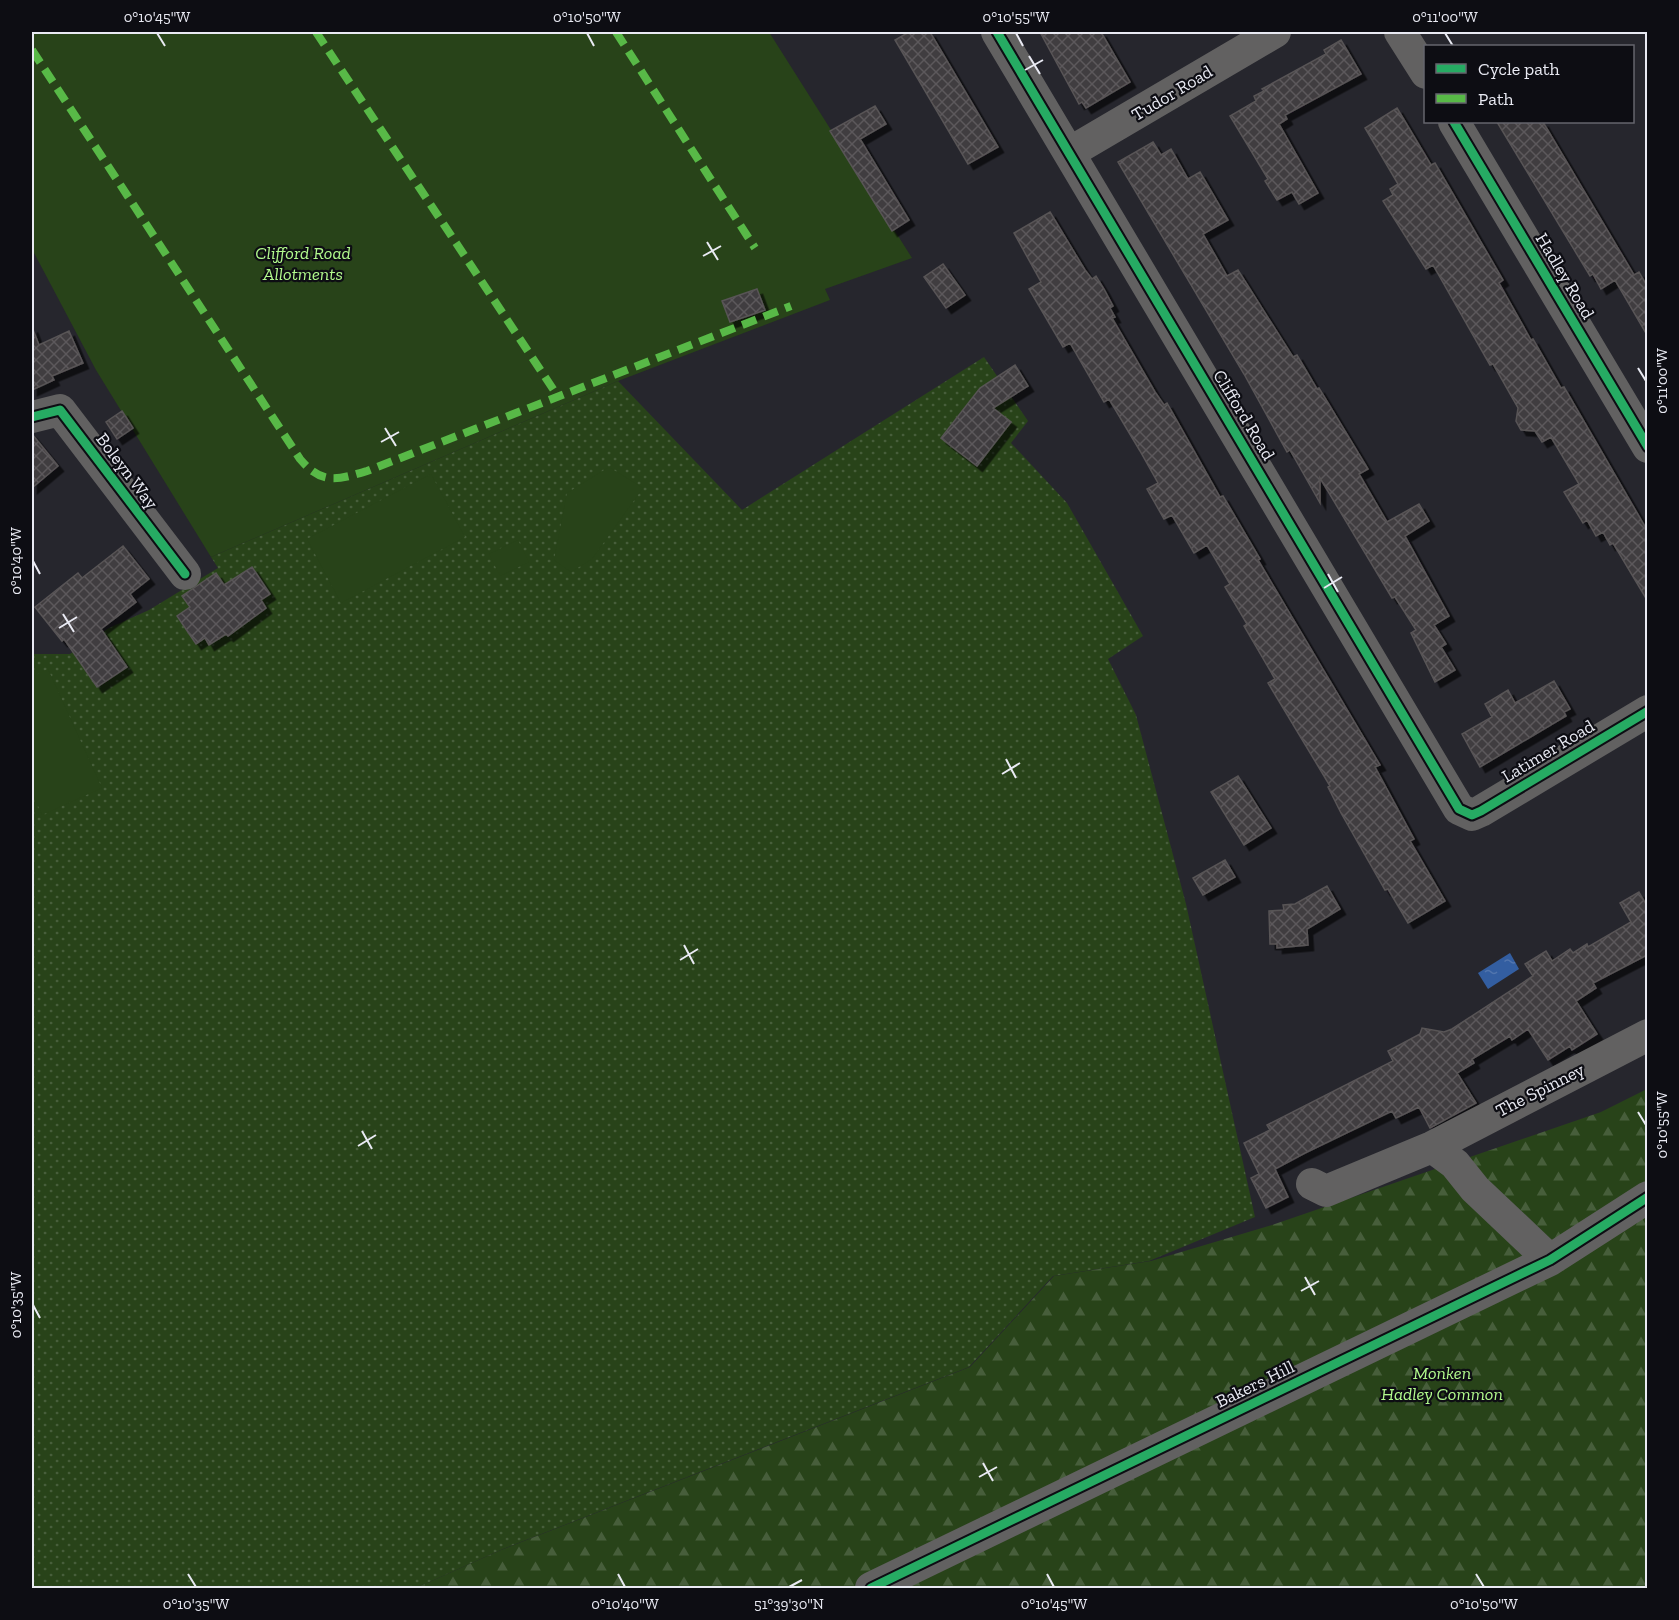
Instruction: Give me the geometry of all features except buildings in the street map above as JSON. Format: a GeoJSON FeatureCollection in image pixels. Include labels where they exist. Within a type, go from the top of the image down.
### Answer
{"type":"FeatureCollection","features":[{"type":"Feature","properties":{"kind":"street","name":"Clifford Road"},"geometry":{"type":"LineString","coordinates":[[997,32],[1400,713],[1454,802],[1464,813]]}},
{"type":"Feature","properties":{"kind":"street","name":"Tudor Road"},"geometry":{"type":"LineString","coordinates":[[1069,153],[1275,32]]}},
{"type":"Feature","properties":{"kind":"street"},"geometry":{"type":"LineString","coordinates":[[1400,32],[1424,72]]}},
{"type":"Feature","properties":{"kind":"street","name":"Hadley Road"},"geometry":{"type":"LineString","coordinates":[[1455,123],[1647,447]]}},
{"type":"Feature","properties":{"kind":"street","name":"Boleyn Way"},"geometry":{"type":"LineString","coordinates":[[32,417],[60,410],[185,574]]}},
{"type":"Feature","properties":{"kind":"street","name":"Latimer Road"},"geometry":{"type":"LineString","coordinates":[[1464,813],[1473,814],[1481,811],[1647,711]]}},
{"type":"Feature","properties":{"kind":"street","name":"The Spinney"},"geometry":{"type":"LineString","coordinates":[[1312,1184],[1326,1191],[1346,1185],[1432,1147],[1647,1035]]}},
{"type":"Feature","properties":{"kind":"street"},"geometry":{"type":"LineString","coordinates":[[1432,1147],[1455,1164],[1475,1189],[1550,1260]]}},
{"type":"Feature","properties":{"kind":"street","name":"Bakers Hill"},"geometry":{"type":"LineString","coordinates":[[871,1588],[1550,1260],[1647,1197]]}},
{"type":"Feature","properties":{"kind":"green space","name":"Clifford Road Allotments"},"geometry":{"type":"Polygon","coordinates":[[[32,32],[769,32],[912,258],[825,289],[830,300],[618,381],[211,557],[96,370],[32,249],[32,32]]]}},
{"type":"Feature","properties":{"kind":"green space"},"geometry":{"type":"Polygon","coordinates":[[[984,357],[1028,421],[1011,443],[1067,503],[1143,636],[1108,659],[1136,715],[1186,904],[1255,1217],[1149,1261],[1053,1276],[969,1367],[503,1549],[416,1588],[32,1588],[32,654],[70,654],[109,628],[149,610],[218,568],[211,557],[618,381],[742,510],[984,357]]]}},
{"type":"Feature","properties":{"kind":"green space"},"geometry":{"type":"Polygon","coordinates":[[[609,467],[643,488],[592,559],[571,572],[554,560],[567,493],[609,467]]]}},
{"type":"Feature","properties":{"kind":"green space"},"geometry":{"type":"Polygon","coordinates":[[[431,474],[465,537],[341,603],[307,539],[431,474]]]}},
{"type":"Feature","properties":{"kind":"green space"},"geometry":{"type":"Polygon","coordinates":[[[518,540],[529,562],[500,576],[489,554],[518,540]]]}},
{"type":"Feature","properties":{"kind":"green space"},"geometry":{"type":"Polygon","coordinates":[[[48,669],[102,788],[42,815],[32,792],[32,677],[48,669]]]}},
{"type":"Feature","properties":{"kind":"green space","name":"Monken Hadley Common"},"geometry":{"type":"Polygon","coordinates":[[[1647,1089],[1647,1588],[416,1588],[501,1550],[970,1367],[1054,1276],[1151,1261],[1272,1225],[1601,1112],[1647,1089]]]}},
{"type":"Feature","properties":{"kind":"water"},"geometry":{"type":"Polygon","coordinates":[[[1510,953],[1519,969],[1488,989],[1478,973],[1510,953]]]}},
{"type":"Feature","properties":{"kind":"marked path"},"geometry":{"type":"LineString","coordinates":[[316,32],[559,398]]}},
{"type":"Feature","properties":{"kind":"marked path"},"geometry":{"type":"LineString","coordinates":[[616,32],[755,248]]}},
{"type":"Feature","properties":{"kind":"marked path"},"geometry":{"type":"LineString","coordinates":[[32,50],[300,459],[323,477],[347,477],[367,471],[791,306]]}},
{"type":"Feature","properties":{"kind":"cycle path"},"geometry":{"type":"LineString","coordinates":[[997,32],[1459,809],[1472,815],[1481,811],[1648,711]]}},
{"type":"Feature","properties":{"kind":"cycle path"},"geometry":{"type":"LineString","coordinates":[[1455,123],[1648,447]]}},
{"type":"Feature","properties":{"kind":"cycle path"},"geometry":{"type":"LineString","coordinates":[[32,417],[60,410],[185,574]]}},
{"type":"Feature","properties":{"kind":"cycle path"},"geometry":{"type":"LineString","coordinates":[[871,1588],[1550,1260],[1648,1197]]}}]}
